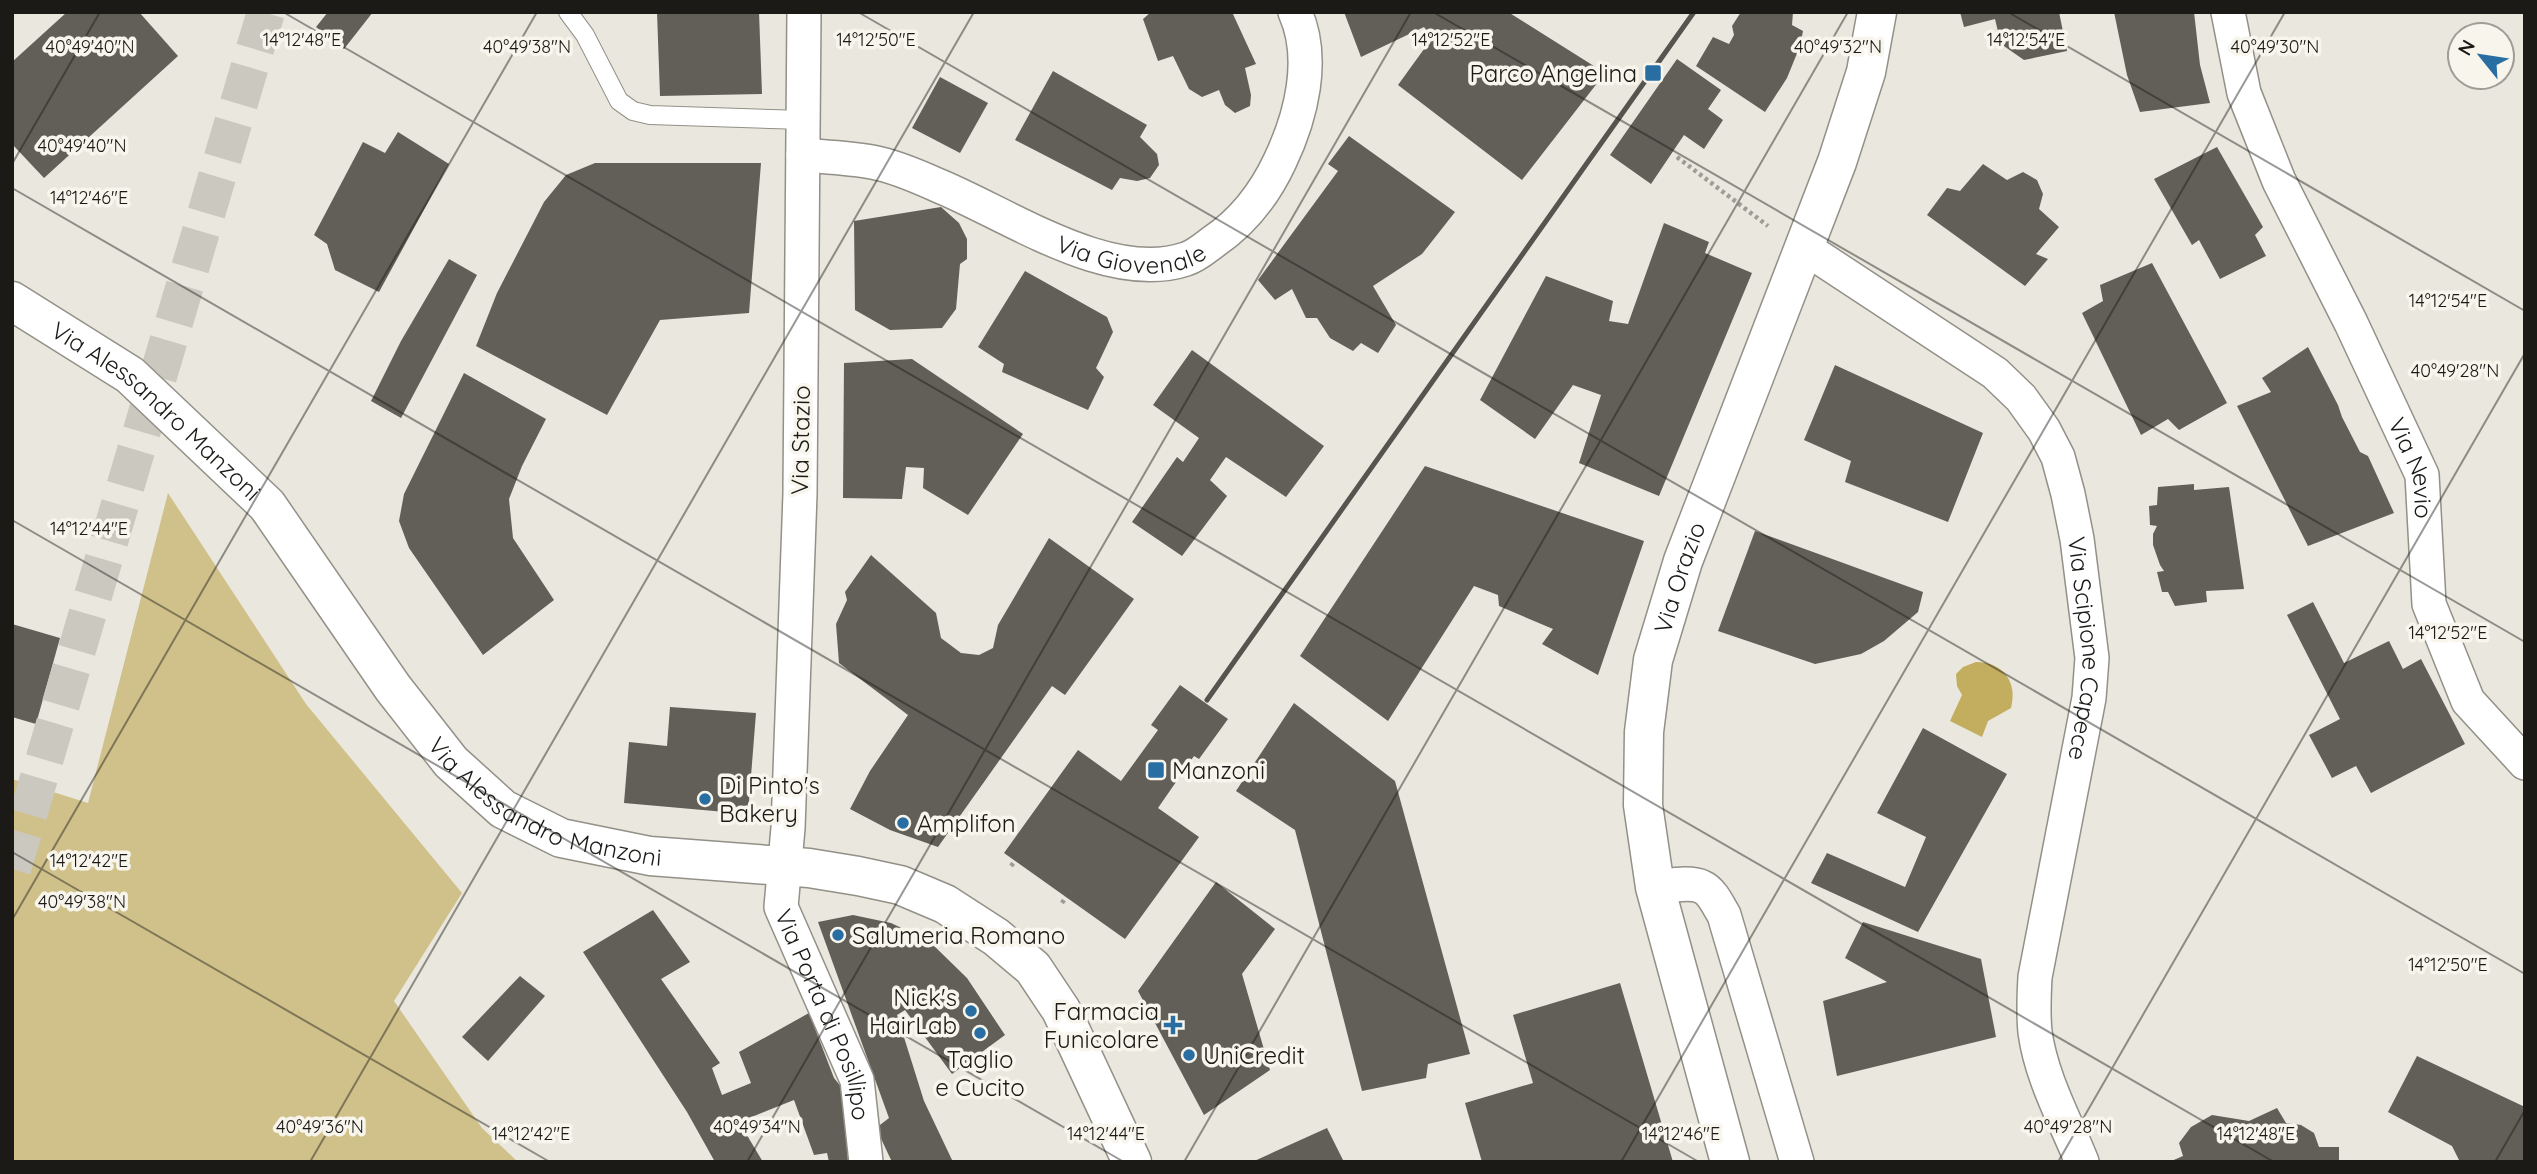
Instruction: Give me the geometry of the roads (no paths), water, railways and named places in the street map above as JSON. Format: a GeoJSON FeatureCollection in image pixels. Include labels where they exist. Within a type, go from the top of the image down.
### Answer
{"type":"FeatureCollection","features":[{"type":"Feature","properties":{"kind":"street","name":"Via Stazio"},"geometry":{"type":"LineString","coordinates":[[785,868],[800,494],[804,12]]}},
{"type":"Feature","properties":{"kind":"street","name":"Via Giovenale"},"geometry":{"type":"LineString","coordinates":[[803,155],[873,162],[905,172],[1097,258],[1129,265],[1161,264],[1188,259],[1232,229],[1268,185],[1290,139],[1304,83],[1302,27],[1295,12]]}},
{"type":"Feature","properties":{"kind":"street","name":"Via Orazio"},"geometry":{"type":"LineString","coordinates":[[1730,1162],[1655,887],[1643,805],[1644,732],[1653,660],[1790,239],[1837,162],[1866,72],[1877,12]]}},
{"type":"Feature","properties":{"kind":"street","name":"Via Nevio"},"geometry":{"type":"LineString","coordinates":[[2228,12],[2244,93],[2279,181],[2351,323],[2422,475],[2429,604],[2468,701],[2525,763]]}},
{"type":"Feature","properties":{"kind":"street","name":"Via Scipione Capece"},"geometry":{"type":"LineString","coordinates":[[1790,239],[1995,373],[2021,398],[2044,430],[2057,457],[2077,539],[2092,658],[2089,698],[2035,977],[2033,1007],[2035,1034],[2043,1066],[2082,1162]]}},
{"type":"Feature","properties":{"kind":"street","name":"Via Alessandro Manzoni"},"geometry":{"type":"LineString","coordinates":[[12,302],[130,374],[267,505],[393,688],[451,762],[503,809],[561,838],[650,856],[809,868],[900,885],[946,904],[996,937],[1033,968],[1061,1010],[1132,1162]]}},
{"type":"Feature","properties":{"kind":"street","name":"Via Porta di Posillipo"},"geometry":{"type":"LineString","coordinates":[[785,868],[781,907],[857,1080],[866,1162]]}},
{"type":"Feature","properties":{"kind":"street"},"geometry":{"type":"LineString","coordinates":[[1655,887],[1703,887],[1724,915],[1797,1162]]}},
{"type":"Feature","properties":{"kind":"lane"},"geometry":{"type":"LineString","coordinates":[[568,12],[585,35],[619,101],[633,111],[650,115],[804,120]]}},
{"type":"Feature","properties":{"kind":"tunnel"},"geometry":{"type":"LineString","coordinates":[[12,869],[266,12]]}},
{"type":"Feature","properties":{"kind":"railway"},"geometry":{"type":"LineString","coordinates":[[1207,700],[1694,12]]}},
{"type":"Feature","properties":{"kind":"place","name":"Parco Angelina"},"geometry":{"type":"Point","coordinates":[1653,73]}},
{"type":"Feature","properties":{"kind":"place","name":"Manzoni"},"geometry":{"type":"Point","coordinates":[1156,770]}},
{"type":"Feature","properties":{"kind":"place","name":"Di Pinto's Bakery"},"geometry":{"type":"Point","coordinates":[705,799]}},
{"type":"Feature","properties":{"kind":"place","name":"Amplifon"},"geometry":{"type":"Point","coordinates":[903,823]}},
{"type":"Feature","properties":{"kind":"place","name":"Salumeria Romano"},"geometry":{"type":"Point","coordinates":[838,935]}},
{"type":"Feature","properties":{"kind":"place","name":"Nick's HairLab"},"geometry":{"type":"Point","coordinates":[971,1011]}},
{"type":"Feature","properties":{"kind":"place","name":"Farmacia Funicolare"},"geometry":{"type":"Point","coordinates":[1173,1025]}},
{"type":"Feature","properties":{"kind":"place","name":"Taglio e Cucito"},"geometry":{"type":"Point","coordinates":[980,1033]}},
{"type":"Feature","properties":{"kind":"place","name":"UniCredit"},"geometry":{"type":"Point","coordinates":[1189,1055]}}]}
